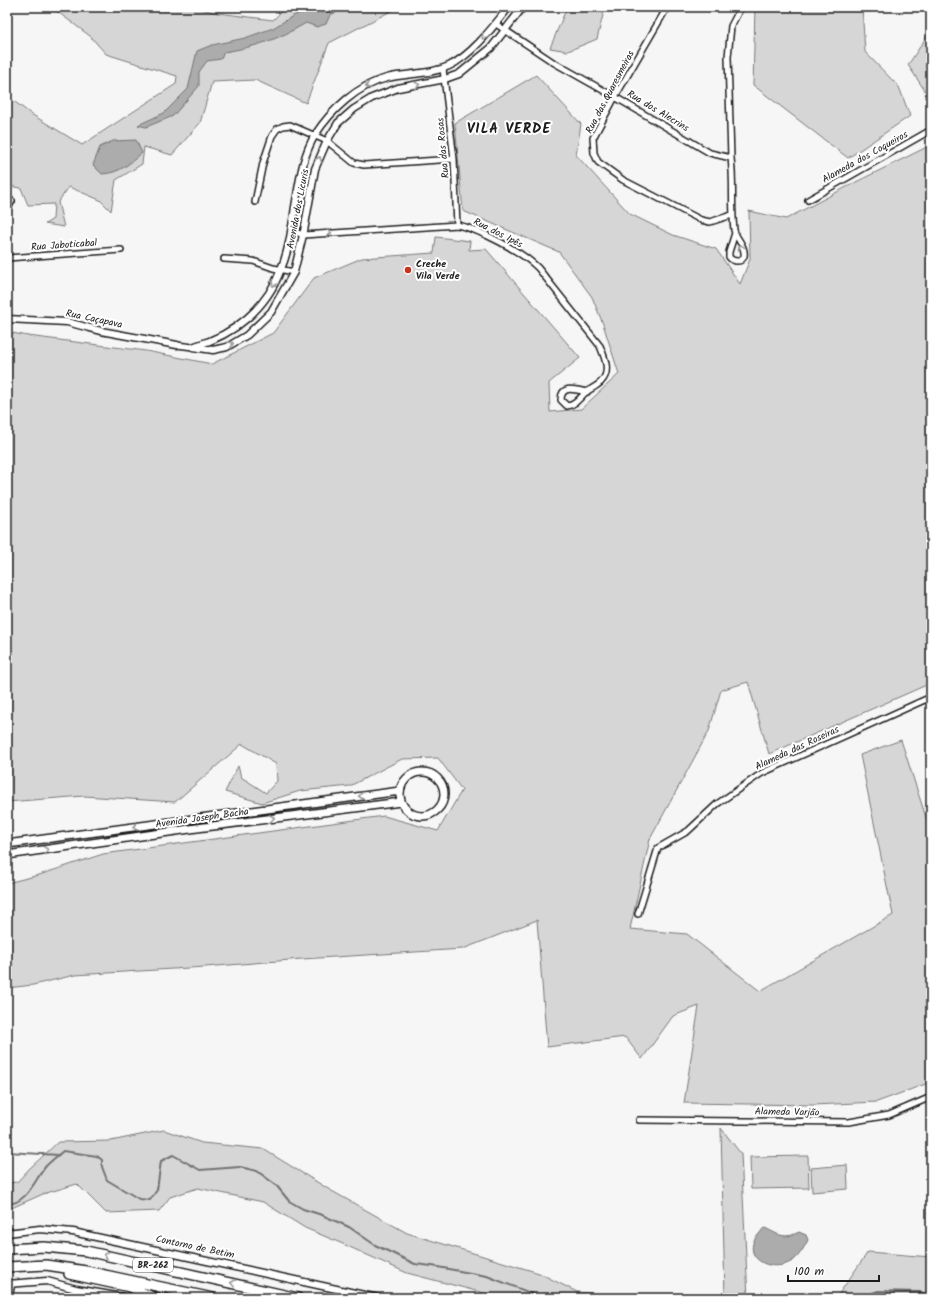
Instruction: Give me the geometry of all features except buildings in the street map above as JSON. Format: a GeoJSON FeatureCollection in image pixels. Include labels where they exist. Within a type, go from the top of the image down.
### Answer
{"type":"FeatureCollection","features":[{"type":"Feature","properties":{"kind":"highway","name":"BR-262"},"geometry":{"type":"LineString","coordinates":[[7,1250],[44,1247],[86,1251],[298,1298]]}},
{"type":"Feature","properties":{"kind":"highway","name":"BR-262"},"geometry":{"type":"LineString","coordinates":[[7,1267],[46,1265],[86,1271],[213,1298]]}},
{"type":"Feature","properties":{"kind":"highway","name":"BR-262"},"geometry":{"type":"LineString","coordinates":[[27,1266],[124,1285],[155,1298]]}},
{"type":"Feature","properties":{"kind":"main road"},"geometry":{"type":"LineString","coordinates":[[426,772],[432,774],[442,785],[444,799],[441,806],[430,815],[423,817],[416,816],[404,808],[401,802],[400,791],[402,784],[406,778],[412,774],[426,772]]}},
{"type":"Feature","properties":{"kind":"main road","name":"Avenida Joseph Bacha"},"geometry":{"type":"LineString","coordinates":[[7,844],[400,791]]}},
{"type":"Feature","properties":{"kind":"main road","name":"Avenida Joseph Bacha"},"geometry":{"type":"LineString","coordinates":[[7,855],[197,828],[401,802]]}},
{"type":"Feature","properties":{"kind":"street","name":"Avenida dos Licuris"},"geometry":{"type":"LineString","coordinates":[[193,347],[210,342],[228,333],[248,318],[269,294],[281,270],[291,230],[302,168],[307,150],[329,116],[361,89],[387,78],[443,69],[451,65],[478,44],[496,24],[508,7]]}},
{"type":"Feature","properties":{"kind":"street","name":"Avenida dos Licuris"},"geometry":{"type":"LineString","coordinates":[[177,345],[213,350],[227,347],[247,335],[271,312],[294,272],[303,235],[315,169],[327,141],[338,123],[372,98],[398,88],[445,79],[459,74],[491,48],[523,7]]}},
{"type":"Feature","properties":{"kind":"street","name":"Rua das Quaresmeiras"},"geometry":{"type":"LineString","coordinates":[[670,7],[665,11],[593,138],[594,153],[598,162],[622,180],[701,220],[710,222],[732,215]]}},
{"type":"Feature","properties":{"kind":"street"},"geometry":{"type":"LineString","coordinates":[[735,233],[729,252],[731,260],[738,261],[744,256],[744,251],[735,233],[732,215],[733,171],[731,158],[728,57],[731,26],[741,7]]}},
{"type":"Feature","properties":{"kind":"street","name":"Rua dos Alecrins"},"geometry":{"type":"LineString","coordinates":[[496,24],[553,62],[710,153],[731,158]]}},
{"type":"Feature","properties":{"kind":"street","name":"Rua das Rosas"},"geometry":{"type":"LineString","coordinates":[[443,69],[454,159],[457,225]]}},
{"type":"Feature","properties":{"kind":"street"},"geometry":{"type":"LineString","coordinates":[[255,202],[265,158],[272,136],[277,129],[283,126],[290,125],[327,141],[354,163],[364,164],[454,159]]}},
{"type":"Feature","properties":{"kind":"street","name":"Alameda dos Coqueiros"},"geometry":{"type":"LineString","coordinates":[[808,200],[931,130]]}},
{"type":"Feature","properties":{"kind":"street"},"geometry":{"type":"LineString","coordinates":[[7,210],[12,201]]}},
{"type":"Feature","properties":{"kind":"street","name":"Rua dos Ipês"},"geometry":{"type":"LineString","coordinates":[[291,230],[303,235],[457,225],[477,231],[515,250],[531,261],[543,274],[600,346],[606,360],[606,374],[600,383],[572,405],[567,406],[561,400],[561,394],[569,388],[587,392]]}},
{"type":"Feature","properties":{"kind":"street","name":"Rua Jaboticabal"},"geometry":{"type":"LineString","coordinates":[[7,258],[121,250]]}},
{"type":"Feature","properties":{"kind":"street"},"geometry":{"type":"LineString","coordinates":[[224,259],[253,262],[294,272]]}},
{"type":"Feature","properties":{"kind":"street","name":"Rua Caçapava"},"geometry":{"type":"LineString","coordinates":[[7,319],[67,322],[101,331],[177,345]]}},
{"type":"Feature","properties":{"kind":"street","name":"Alameda das Roseiras"},"geometry":{"type":"LineString","coordinates":[[638,914],[658,848],[688,831],[717,804],[762,773],[931,697]]}},
{"type":"Feature","properties":{"kind":"street","name":"Alameda Varjão"},"geometry":{"type":"LineString","coordinates":[[639,1120],[849,1122],[889,1115],[931,1098]]}},
{"type":"Feature","properties":{"kind":"street","name":"Contorno de Betim"},"geometry":{"type":"LineString","coordinates":[[7,1233],[40,1229],[73,1232],[378,1298]]}},
{"type":"Feature","properties":{"kind":"street"},"geometry":{"type":"LineString","coordinates":[[9,1298],[10,1284],[47,1281],[76,1289],[128,1298]]}},
{"type":"Feature","properties":{"kind":"street"},"geometry":{"type":"LineString","coordinates":[[74,1298],[76,1289]]}},
{"type":"Feature","properties":{"kind":"shaded area"},"geometry":{"type":"Polygon","coordinates":[[[51,7],[193,7],[218,13],[273,20],[286,7],[399,7],[329,43],[306,103],[255,80],[212,82],[200,123],[172,155],[144,147],[142,164],[116,180],[111,211],[100,200],[69,187],[58,202],[64,227],[45,224],[53,219],[54,204],[28,205],[21,188],[7,186],[7,96],[31,114],[82,145],[176,84],[177,76],[106,54],[90,36],[51,7]]]}},
{"type":"Feature","properties":{"kind":"shaded area"},"geometry":{"type":"Polygon","coordinates":[[[349,7],[330,15],[326,24],[317,27],[306,23],[277,38],[247,48],[224,52],[221,59],[207,61],[199,72],[199,86],[173,116],[146,127],[138,125],[164,113],[188,89],[197,51],[212,45],[245,38],[273,28],[293,16],[312,8],[349,7]]]}},
{"type":"Feature","properties":{"kind":"shaded area"},"geometry":{"type":"Polygon","coordinates":[[[567,7],[605,7],[597,39],[568,51],[550,48],[567,7]]]}},
{"type":"Feature","properties":{"kind":"shaded area"},"geometry":{"type":"Polygon","coordinates":[[[755,7],[862,7],[865,52],[899,87],[910,116],[848,158],[753,85],[755,7]]]}},
{"type":"Feature","properties":{"kind":"shaded area"},"geometry":{"type":"Polygon","coordinates":[[[931,30],[931,100],[908,65],[931,30]]]}},
{"type":"Feature","properties":{"kind":"shaded area"},"geometry":{"type":"Polygon","coordinates":[[[536,75],[581,124],[576,155],[630,214],[673,235],[716,249],[740,284],[750,259],[749,211],[786,219],[931,145],[931,683],[769,754],[748,682],[721,690],[709,731],[650,839],[630,929],[687,934],[760,991],[893,915],[860,755],[901,740],[931,833],[931,1082],[877,1102],[813,1105],[684,1103],[699,1006],[673,1016],[642,1059],[625,1037],[547,1047],[537,920],[463,949],[75,975],[33,985],[7,988],[7,883],[39,875],[103,854],[384,816],[438,831],[462,790],[438,758],[402,759],[350,786],[300,791],[262,803],[225,792],[238,766],[241,777],[266,793],[277,781],[276,764],[242,744],[175,802],[84,796],[7,802],[7,332],[146,351],[212,364],[273,333],[314,278],[362,258],[434,253],[436,237],[470,241],[469,250],[486,249],[580,358],[549,383],[550,412],[581,409],[619,374],[603,324],[592,297],[559,252],[463,211],[455,123],[536,75]]]}},
{"type":"Feature","properties":{"kind":"shaded area"},"geometry":{"type":"Polygon","coordinates":[[[136,140],[142,153],[119,170],[102,174],[93,165],[100,147],[113,141],[136,140]]]}},
{"type":"Feature","properties":{"kind":"shaded area"},"geometry":{"type":"Polygon","coordinates":[[[721,1128],[741,1154],[748,1298],[725,1298],[721,1128]]]}},
{"type":"Feature","properties":{"kind":"shaded area"},"geometry":{"type":"Polygon","coordinates":[[[164,1130],[202,1143],[263,1149],[330,1190],[407,1233],[539,1273],[577,1292],[653,1298],[503,1298],[407,1273],[305,1228],[263,1202],[198,1188],[170,1197],[159,1211],[106,1213],[77,1184],[43,1194],[7,1210],[7,1183],[17,1182],[58,1142],[111,1141],[164,1130]]]}},
{"type":"Feature","properties":{"kind":"shaded area"},"geometry":{"type":"Polygon","coordinates":[[[808,1156],[809,1188],[751,1189],[750,1157],[808,1156]]]}},
{"type":"Feature","properties":{"kind":"shaded area"},"geometry":{"type":"Polygon","coordinates":[[[847,1165],[848,1189],[812,1192],[811,1168],[847,1165]]]}},
{"type":"Feature","properties":{"kind":"shaded area"},"geometry":{"type":"Polygon","coordinates":[[[765,1228],[785,1236],[799,1232],[806,1235],[808,1240],[804,1248],[794,1260],[776,1266],[767,1265],[755,1256],[752,1250],[754,1242],[765,1228]]]}},
{"type":"Feature","properties":{"kind":"shaded area"},"geometry":{"type":"Polygon","coordinates":[[[868,1252],[931,1257],[931,1298],[836,1298],[868,1252]]]}},
{"type":"Feature","properties":{"kind":"waterway"},"geometry":{"type":"LineString","coordinates":[[7,1204],[20,1200],[30,1190],[46,1166],[63,1151],[97,1156],[102,1160],[102,1167],[107,1180],[139,1199],[150,1200],[157,1190],[161,1161],[173,1155],[200,1170],[240,1167],[257,1171],[276,1185],[289,1201],[303,1209],[322,1215],[349,1227],[375,1245],[415,1264],[487,1276],[543,1298]]}},
{"type":"Feature","properties":{"kind":"waterway"},"geometry":{"type":"LineString","coordinates":[[7,1152],[59,1155]]}},
{"type":"Feature","properties":{"kind":"waterway"},"geometry":{"type":"LineString","coordinates":[[861,1298],[878,1291],[921,1292],[931,1297]]}},
{"type":"Feature","properties":{"kind":"place","name":"Creche Vila Verde"},"geometry":{"type":"Point","coordinates":[408,270]}},
{"type":"Feature","properties":{"kind":"district","name":"VILA VERDE"},"geometry":{"type":"Point","coordinates":[509,129]}}]}
